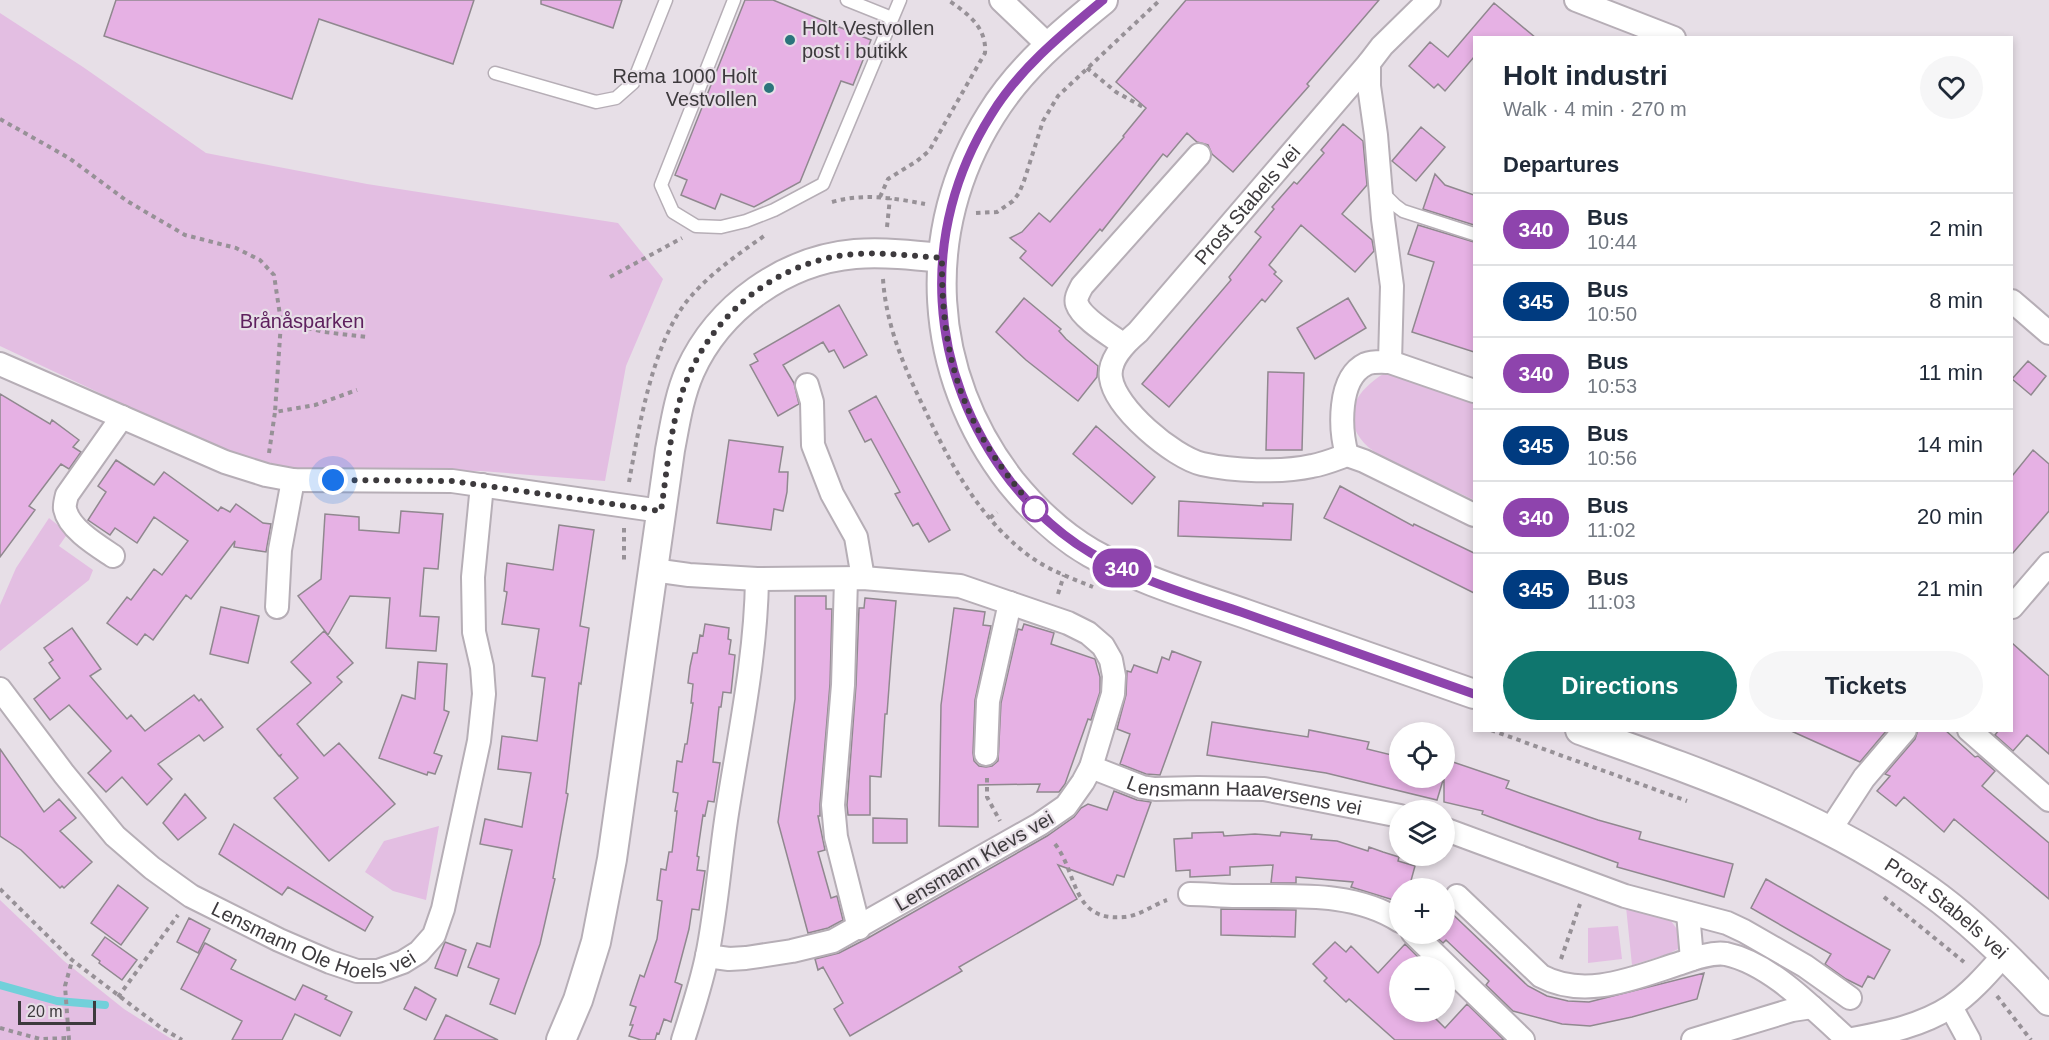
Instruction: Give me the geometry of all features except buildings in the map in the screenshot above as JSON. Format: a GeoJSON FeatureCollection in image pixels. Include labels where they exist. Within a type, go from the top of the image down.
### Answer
{"type":"FeatureCollection","features":[{"type":"Feature","properties":{"kind":"street"},"geometry":{"type":"LineString","coordinates":[[1001,0],[1049,46]]}},
{"type":"Feature","properties":{"kind":"street"},"geometry":{"type":"LineString","coordinates":[[1103,0],[1049,46],[1016,80],[990,115],[958,180],[948,216],[942,258],[942,288],[949,352],[956,381],[979,434],[1004,471],[1035,509],[1068,538],[1090,552],[1146,579],[1473,694]]}},
{"type":"Feature","properties":{"kind":"street","name":"Prost Stabels vei"},"geometry":{"type":"LineString","coordinates":[[1347,455],[1312,466],[1278,470],[1200,464],[1182,456],[1154,435],[1127,410],[1111,378],[1112,366],[1124,345],[1138,332],[1382,46],[1429,0]]}},
{"type":"Feature","properties":{"kind":"street"},"geometry":{"type":"LineString","coordinates":[[1576,0],[1669,36]]}},
{"type":"Feature","properties":{"kind":"street"},"geometry":{"type":"LineString","coordinates":[[1369,63],[1368,86],[1376,135],[1392,286],[1390,362]]}},
{"type":"Feature","properties":{"kind":"street"},"geometry":{"type":"LineString","coordinates":[[1124,345],[1089,319],[1077,305],[1077,297],[1082,286],[1199,155]]}},
{"type":"Feature","properties":{"kind":"street"},"geometry":{"type":"LineString","coordinates":[[561,1040],[578,1000],[596,942],[608,880],[669,450],[682,393],[700,352],[730,312],[759,289],[779,277],[818,261],[854,254],[942,258]]}},
{"type":"Feature","properties":{"kind":"street"},"geometry":{"type":"LineString","coordinates":[[2013,302],[2049,333]]}},
{"type":"Feature","properties":{"kind":"street"},"geometry":{"type":"LineString","coordinates":[[1473,391],[1390,362],[1368,363],[1356,372],[1347,385],[1343,404],[1343,441],[1347,455],[1364,461],[1473,515]]}},
{"type":"Feature","properties":{"kind":"street"},"geometry":{"type":"LineString","coordinates":[[0,364],[225,462],[266,475],[293,480],[452,481],[661,511]]}},
{"type":"Feature","properties":{"kind":"street"},"geometry":{"type":"LineString","coordinates":[[807,385],[812,402],[813,445],[832,494],[856,537],[833,805],[836,837],[859,928]]}},
{"type":"Feature","properties":{"kind":"street"},"geometry":{"type":"LineString","coordinates":[[113,556],[87,539],[72,523],[64,509],[67,495],[122,417]]}},
{"type":"Feature","properties":{"kind":"street"},"geometry":{"type":"LineString","coordinates":[[277,607],[280,550],[293,480]]}},
{"type":"Feature","properties":{"kind":"street","name":"Lensmann Ole Hoels vei"},"geometry":{"type":"LineString","coordinates":[[0,689],[64,774],[116,836],[152,868],[191,896],[279,940],[357,971],[378,971],[403,962],[419,952],[434,934],[443,909],[479,741],[484,694],[482,667],[474,632],[473,577],[482,485]]}},
{"type":"Feature","properties":{"kind":"street"},"geometry":{"type":"LineString","coordinates":[[2013,607],[2049,564]]}},
{"type":"Feature","properties":{"kind":"street","name":"Lensmann Klevs vei"},"geometry":{"type":"LineString","coordinates":[[653,570],[688,575],[757,579],[854,579],[960,586],[1068,623],[1088,633],[1103,646],[1111,660],[1114,676],[1113,694],[1091,767],[1066,806],[1040,824],[833,941],[792,951],[746,958],[729,959],[707,956]]}},
{"type":"Feature","properties":{"kind":"street"},"geometry":{"type":"LineString","coordinates":[[683,1040],[707,956],[751,660],[757,609],[757,579]]}},
{"type":"Feature","properties":{"kind":"street"},"geometry":{"type":"LineString","coordinates":[[986,754],[988,701],[1010,603]]}},
{"type":"Feature","properties":{"kind":"street","name":"Prost Stabels vei"},"geometry":{"type":"LineString","coordinates":[[1585,732],[1736,787],[1781,806],[1830,830],[1895,867],[1931,891],[2004,955],[2049,1001]]}},
{"type":"Feature","properties":{"kind":"street"},"geometry":{"type":"LineString","coordinates":[[1830,830],[1864,778],[1903,732]]}},
{"type":"Feature","properties":{"kind":"street"},"geometry":{"type":"LineString","coordinates":[[1971,732],[2049,800]]}},
{"type":"Feature","properties":{"kind":"street","name":"Lensmann Haaversens vei"},"geometry":{"type":"LineString","coordinates":[[1091,767],[1142,787],[1264,789],[1389,814]]}},
{"type":"Feature","properties":{"kind":"street"},"geometry":{"type":"LineString","coordinates":[[1455,834],[1625,896],[1726,923],[1805,966],[1850,998]]}},
{"type":"Feature","properties":{"kind":"street"},"geometry":{"type":"LineString","coordinates":[[1190,894],[1313,896],[1377,909],[1389,915]]}},
{"type":"Feature","properties":{"kind":"street"},"geometry":{"type":"LineString","coordinates":[[1457,896],[1541,976],[1553,983],[1590,988],[1624,981],[1692,959],[1724,954],[1745,960],[1767,972],[1812,1007],[1848,1040],[1917,1024],[1950,1007],[1982,980],[2004,955]]}},
{"type":"Feature","properties":{"kind":"street"},"geometry":{"type":"LineString","coordinates":[[1688,913],[1692,959]]}},
{"type":"Feature","properties":{"kind":"street"},"geometry":{"type":"LineString","coordinates":[[1424,944],[1524,1040]]}},
{"type":"Feature","properties":{"kind":"street"},"geometry":{"type":"LineString","coordinates":[[1693,1040],[1792,1010],[1812,1007]]}},
{"type":"Feature","properties":{"kind":"street"},"geometry":{"type":"LineString","coordinates":[[1950,1007],[1969,1040]]}},
{"type":"Feature","properties":{"kind":"lane"},"geometry":{"type":"LineString","coordinates":[[495,73],[596,102],[616,98],[633,83],[666,0]]}},
{"type":"Feature","properties":{"kind":"lane"},"geometry":{"type":"LineString","coordinates":[[734,0],[661,185],[673,212],[696,226],[721,227],[746,221],[774,210],[823,184],[900,0]]}},
{"type":"Feature","properties":{"kind":"lane"},"geometry":{"type":"LineString","coordinates":[[847,0],[892,18]]}},
{"type":"Feature","properties":{"kind":"lane"},"geometry":{"type":"LineString","coordinates":[[1381,191],[1403,211],[1473,234]]}},
{"type":"Feature","properties":{"kind":"path"},"geometry":{"type":"LineString","coordinates":[[880,197],[888,179],[929,151],[985,53],[984,37],[979,27],[965,12],[948,0]]}},
{"type":"Feature","properties":{"kind":"path"},"geometry":{"type":"LineString","coordinates":[[972,212],[997,212],[1006,207],[1019,194],[1048,110],[1068,85],[1160,0]]}},
{"type":"Feature","properties":{"kind":"path"},"geometry":{"type":"LineString","coordinates":[[1087,68],[1116,92],[1145,108]]}},
{"type":"Feature","properties":{"kind":"path"},"geometry":{"type":"LineString","coordinates":[[0,120],[69,158],[127,201],[185,235],[236,248],[260,260],[274,275],[281,321],[275,412],[266,475]]}},
{"type":"Feature","properties":{"kind":"path"},"geometry":{"type":"LineString","coordinates":[[886,233],[890,198]]}},
{"type":"Feature","properties":{"kind":"path"},"geometry":{"type":"LineString","coordinates":[[610,277],[678,241],[696,226]]}},
{"type":"Feature","properties":{"kind":"path"},"geometry":{"type":"LineString","coordinates":[[281,321],[324,332],[367,337]]}},
{"type":"Feature","properties":{"kind":"path"},"geometry":{"type":"LineString","coordinates":[[275,412],[315,405],[357,390]]}},
{"type":"Feature","properties":{"kind":"path"},"geometry":{"type":"LineString","coordinates":[[990,518],[998,512]]}},
{"type":"Feature","properties":{"kind":"path"},"geometry":{"type":"LineString","coordinates":[[1060,586],[1064,575]]}},
{"type":"Feature","properties":{"kind":"path"},"geometry":{"type":"LineString","coordinates":[[1497,732],[1698,805]]}},
{"type":"Feature","properties":{"kind":"path"},"geometry":{"type":"LineString","coordinates":[[986,754],[987,797],[1012,839]]}},
{"type":"Feature","properties":{"kind":"path"},"geometry":{"type":"LineString","coordinates":[[1040,824],[1063,854],[1079,896],[1086,907],[1096,912],[1125,917],[1142,912],[1151,905],[1190,894]]}},
{"type":"Feature","properties":{"kind":"path"},"geometry":{"type":"LineString","coordinates":[[1553,983],[1585,882]]}},
{"type":"Feature","properties":{"kind":"path"},"geometry":{"type":"LineString","coordinates":[[0,889],[72,960],[118,997],[182,1040]]}},
{"type":"Feature","properties":{"kind":"path"},"geometry":{"type":"LineString","coordinates":[[1878,892],[1964,962]]}},
{"type":"Feature","properties":{"kind":"path"},"geometry":{"type":"LineString","coordinates":[[118,997],[191,896]]}},
{"type":"Feature","properties":{"kind":"path"},"geometry":{"type":"LineString","coordinates":[[0,1028],[40,1039],[69,1039],[65,986],[72,960]]}},
{"type":"Feature","properties":{"kind":"path"},"geometry":{"type":"LineString","coordinates":[[1996,995],[2031,1040]]}},
{"type":"Feature","properties":{"kind":"green space","name":"Brånåsparken"},"geometry":{"type":"Polygon","coordinates":[[[0,13],[83,67],[206,153],[367,184],[618,223],[663,279],[626,366],[605,481],[481,471],[280,469],[212,446],[0,346],[0,13]]]}},
{"type":"Feature","properties":{"kind":"green space"},"geometry":{"type":"Polygon","coordinates":[[[1383,374],[1394,374],[1473,400],[1473,500],[1399,466],[1373,451],[1363,442],[1356,431],[1353,418],[1355,404],[1366,387],[1383,374]]]}},
{"type":"Feature","properties":{"kind":"green space"},"geometry":{"type":"Polygon","coordinates":[[[49,518],[68,533],[59,546],[93,570],[89,580],[0,651],[0,605],[16,568],[49,518]]]}},
{"type":"Feature","properties":{"kind":"green space"},"geometry":{"type":"Polygon","coordinates":[[[439,826],[426,900],[393,891],[365,872],[384,841],[439,826]]]}},
{"type":"Feature","properties":{"kind":"green space"},"geometry":{"type":"Polygon","coordinates":[[[0,900],[64,961],[124,1009],[173,1040],[0,1040],[0,900]]]}},
{"type":"Feature","properties":{"kind":"green space"},"geometry":{"type":"Polygon","coordinates":[[[1626,907],[1669,918],[1679,932],[1678,949],[1632,965],[1626,907]]]}},
{"type":"Feature","properties":{"kind":"green space"},"geometry":{"type":"Polygon","coordinates":[[[1618,926],[1622,959],[1588,963],[1588,928],[1618,926]]]}},
{"type":"Feature","properties":{"kind":"waterway"},"geometry":{"type":"LineString","coordinates":[[0,985],[57,1001],[105,1005]]}},
{"type":"Feature","properties":{"kind":"bus line","name":"340"},"geometry":{"type":"LineString","coordinates":[[1103,0],[1049,46],[1016,80],[990,115],[958,180],[944,237],[942,288],[944,323],[956,381],[979,434],[1020,493],[1035,509],[1068,538],[1090,552],[1146,579],[1473,694]]}},
{"type":"Feature","properties":{"kind":"place","name":"Holt Vestvollen post i butikk"},"geometry":{"type":"Point","coordinates":[790,40]}},
{"type":"Feature","properties":{"kind":"place","name":"Rema 1000 Holt Vestvollen"},"geometry":{"type":"Point","coordinates":[769,88]}},
{"type":"Feature","properties":{"kind":"route"},"geometry":{"type":"LineString","coordinates":[[333,480],[452,481],[661,511],[669,450],[682,393],[700,352],[730,312],[759,289],[779,277],[818,261],[854,254],[904,255],[942,258],[944,323],[956,381],[979,434],[1020,493],[1035,509]]}}]}
